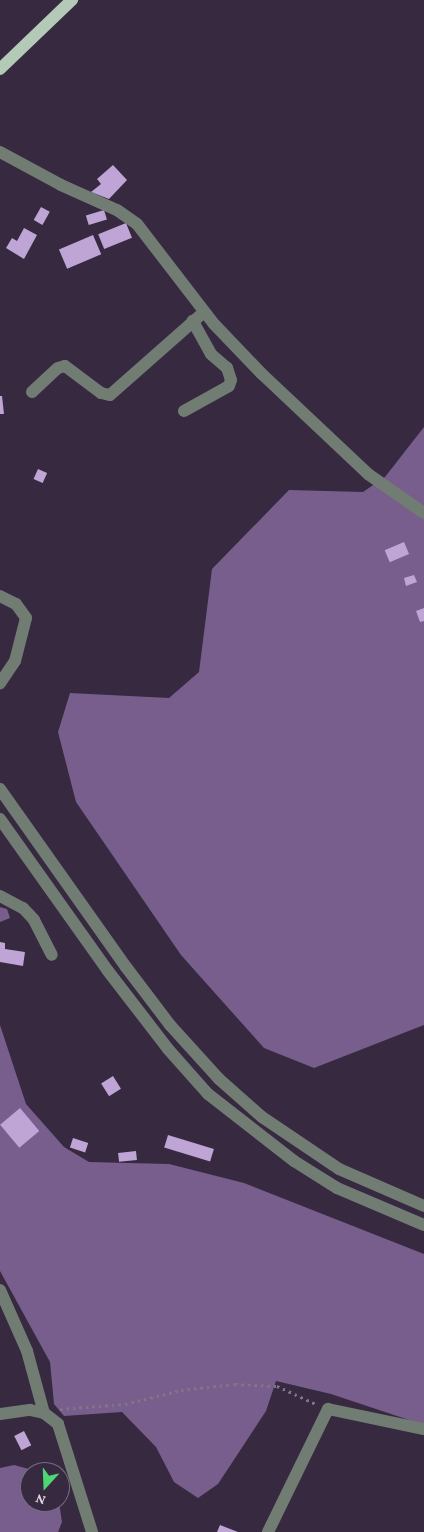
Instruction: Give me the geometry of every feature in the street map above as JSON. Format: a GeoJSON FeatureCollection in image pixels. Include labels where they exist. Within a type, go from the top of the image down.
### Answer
{"type":"FeatureCollection","features":[{"type":"Feature","properties":{"kind":"main road"},"geometry":{"type":"LineString","coordinates":[[0,69],[72,0]]}},
{"type":"Feature","properties":{"kind":"street"},"geometry":{"type":"LineString","coordinates":[[0,152],[61,185],[117,210],[137,224],[204,312],[262,374],[368,474],[422,511],[424,523]]}},
{"type":"Feature","properties":{"kind":"street"},"geometry":{"type":"LineString","coordinates":[[32,392],[58,368],[65,366],[101,392],[110,395],[204,312]]}},
{"type":"Feature","properties":{"kind":"street"},"geometry":{"type":"LineString","coordinates":[[184,411],[229,386],[231,380],[227,368],[210,354],[193,321]]}},
{"type":"Feature","properties":{"kind":"street"},"geometry":{"type":"LineString","coordinates":[[0,596],[16,604],[26,618],[15,661],[0,683]]}},
{"type":"Feature","properties":{"kind":"street"},"geometry":{"type":"LineString","coordinates":[[0,790],[132,975],[170,1025],[219,1079],[262,1117],[339,1169],[424,1206]]}},
{"type":"Feature","properties":{"kind":"street"},"geometry":{"type":"LineString","coordinates":[[18,815],[2,826],[108,971],[168,1049],[208,1094],[294,1162],[337,1188],[424,1225]]}},
{"type":"Feature","properties":{"kind":"street"},"geometry":{"type":"LineString","coordinates":[[0,896],[28,914],[52,955]]}},
{"type":"Feature","properties":{"kind":"street"},"geometry":{"type":"LineString","coordinates":[[0,1290],[27,1351],[44,1413]]}},
{"type":"Feature","properties":{"kind":"street"},"geometry":{"type":"LineString","coordinates":[[268,1532],[328,1409],[424,1429]]}},
{"type":"Feature","properties":{"kind":"street"},"geometry":{"type":"LineString","coordinates":[[0,1414],[30,1410],[52,1417],[63,1434],[92,1532]]}},
{"type":"Feature","properties":{"kind":"path"},"geometry":{"type":"LineString","coordinates":[[44,1413],[125,1404],[181,1390],[235,1384],[277,1386],[328,1409]]}},
{"type":"Feature","properties":{"kind":"shaded area"},"geometry":{"type":"Polygon","coordinates":[[[424,427],[424,1025],[314,1068],[264,1048],[181,955],[76,802],[58,732],[70,693],[169,698],[199,672],[212,569],[289,490],[363,492],[385,477],[424,427]]]}},
{"type":"Feature","properties":{"kind":"shaded area"},"geometry":{"type":"Polygon","coordinates":[[[0,907],[7,909],[10,918],[0,922],[0,907]]]}},
{"type":"Feature","properties":{"kind":"shaded area"},"geometry":{"type":"Polygon","coordinates":[[[0,1025],[26,1104],[64,1147],[89,1162],[169,1164],[244,1183],[424,1254],[424,1425],[331,1394],[276,1381],[266,1411],[218,1484],[198,1498],[174,1482],[156,1447],[122,1412],[64,1416],[54,1404],[50,1362],[0,1271],[0,1025]]]}},
{"type":"Feature","properties":{"kind":"shaded area"},"geometry":{"type":"Polygon","coordinates":[[[14,1465],[20,1467],[20,1512],[60,1512],[62,1522],[58,1532],[0,1532],[0,1468],[14,1465]]]}},
{"type":"Feature","properties":{"kind":"building"},"geometry":{"type":"Polygon","coordinates":[[[113,165],[127,180],[109,199],[91,192],[101,184],[97,179],[113,165]]]}},
{"type":"Feature","properties":{"kind":"building"},"geometry":{"type":"Polygon","coordinates":[[[41,207],[50,212],[42,225],[34,220],[41,207]]]}},
{"type":"Feature","properties":{"kind":"building"},"geometry":{"type":"Polygon","coordinates":[[[104,210],[107,220],[89,225],[86,216],[104,210]]]}},
{"type":"Feature","properties":{"kind":"building"},"geometry":{"type":"Polygon","coordinates":[[[126,223],[132,238],[104,249],[98,234],[126,223]]]}},
{"type":"Feature","properties":{"kind":"building"},"geometry":{"type":"Polygon","coordinates":[[[24,228],[37,235],[24,259],[6,248],[12,238],[17,241],[24,228]]]}},
{"type":"Feature","properties":{"kind":"building"},"geometry":{"type":"Polygon","coordinates":[[[93,235],[101,254],[67,269],[59,249],[93,235]]]}},
{"type":"Feature","properties":{"kind":"building"},"geometry":{"type":"Polygon","coordinates":[[[0,396],[2,396],[4,414],[0,414],[0,396]]]}},
{"type":"Feature","properties":{"kind":"building"},"geometry":{"type":"Polygon","coordinates":[[[38,469],[47,473],[43,483],[34,479],[38,469]]]}},
{"type":"Feature","properties":{"kind":"building"},"geometry":{"type":"Polygon","coordinates":[[[404,542],[409,554],[390,562],[385,550],[404,542]]]}},
{"type":"Feature","properties":{"kind":"building"},"geometry":{"type":"Polygon","coordinates":[[[414,575],[417,582],[406,586],[404,578],[414,575]]]}},
{"type":"Feature","properties":{"kind":"building"},"geometry":{"type":"Polygon","coordinates":[[[424,608],[424,621],[420,622],[416,611],[424,608]]]}},
{"type":"Feature","properties":{"kind":"building"},"geometry":{"type":"Polygon","coordinates":[[[0,942],[5,943],[5,949],[25,952],[23,966],[0,962],[0,942]]]}},
{"type":"Feature","properties":{"kind":"building"},"geometry":{"type":"Polygon","coordinates":[[[113,1076],[121,1089],[109,1096],[101,1083],[113,1076]]]}},
{"type":"Feature","properties":{"kind":"building"},"geometry":{"type":"Polygon","coordinates":[[[20,1108],[39,1131],[19,1148],[0,1125],[20,1108]]]}},
{"type":"Feature","properties":{"kind":"building"},"geometry":{"type":"Polygon","coordinates":[[[168,1135],[214,1149],[210,1161],[164,1147],[168,1135]]]}},
{"type":"Feature","properties":{"kind":"building"},"geometry":{"type":"Polygon","coordinates":[[[73,1138],[88,1143],[85,1152],[70,1148],[73,1138]]]}},
{"type":"Feature","properties":{"kind":"building"},"geometry":{"type":"Polygon","coordinates":[[[136,1151],[137,1160],[119,1162],[118,1153],[136,1151]]]}},
{"type":"Feature","properties":{"kind":"building"},"geometry":{"type":"Polygon","coordinates":[[[24,1431],[31,1445],[21,1450],[14,1436],[24,1431]]]}},
{"type":"Feature","properties":{"kind":"building"},"geometry":{"type":"Polygon","coordinates":[[[220,1525],[238,1532],[217,1532],[220,1525]]]}}]}
